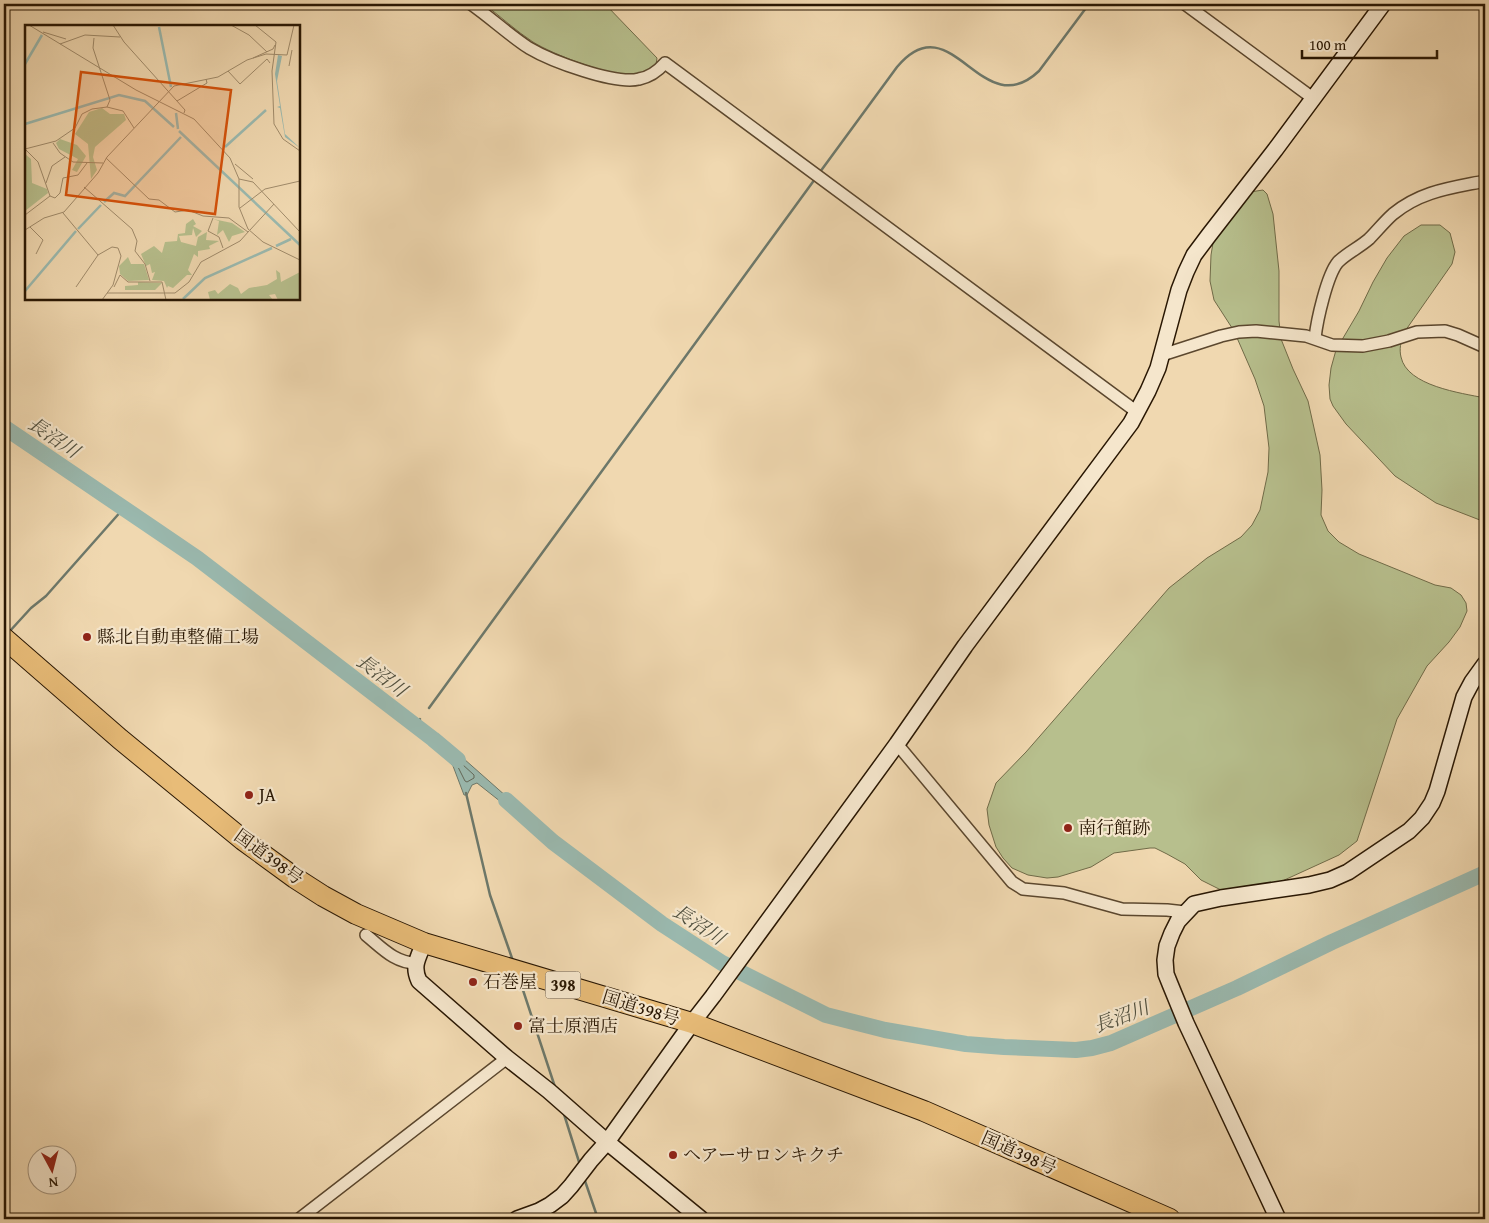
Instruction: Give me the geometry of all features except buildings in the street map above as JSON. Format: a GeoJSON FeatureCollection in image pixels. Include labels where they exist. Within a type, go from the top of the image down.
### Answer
{"type":"FeatureCollection","features":[{"type":"Feature","properties":{"kind":"highway","name":"国道398号"},"geometry":{"type":"LineString","coordinates":[[10,643],[127,745],[271,861],[323,896],[356,914],[424,942],[692,1023],[924,1111],[1170,1219]]}},
{"type":"Feature","properties":{"kind":"street"},"geometry":{"type":"LineString","coordinates":[[471,4],[529,48],[548,58],[570,66],[628,80],[648,76],[658,71],[665,63],[1137,412]]}},
{"type":"Feature","properties":{"kind":"street"},"geometry":{"type":"LineString","coordinates":[[1185,4],[1314,99]]}},
{"type":"Feature","properties":{"kind":"street"},"geometry":{"type":"LineString","coordinates":[[517,1219],[539,1211],[562,1196],[607,1142],[897,744],[965,646],[1128,428],[1153,380],[1162,355],[1179,290],[1194,255],[1314,99],[1383,4]]}},
{"type":"Feature","properties":{"kind":"street"},"geometry":{"type":"LineString","coordinates":[[1315,338],[1325,293],[1333,270],[1338,263],[1362,244],[1394,214],[1416,199],[1434,191],[1485,181]]}},
{"type":"Feature","properties":{"kind":"street"},"geometry":{"type":"LineString","coordinates":[[1162,355],[1221,336],[1240,332],[1268,331],[1315,338],[1332,345],[1363,346],[1389,341],[1417,332],[1444,331],[1485,347]]}},
{"type":"Feature","properties":{"kind":"street"},"geometry":{"type":"LineString","coordinates":[[1278,1219],[1176,1000],[1166,974],[1167,946],[1178,921],[1194,904],[1330,880],[1348,872],[1409,831],[1422,818],[1435,797],[1464,697],[1485,664]]}},
{"type":"Feature","properties":{"kind":"street"},"geometry":{"type":"LineString","coordinates":[[897,744],[1012,882],[1023,889],[1064,893],[1122,909],[1185,912]]}},
{"type":"Feature","properties":{"kind":"street"},"geometry":{"type":"LineString","coordinates":[[366,936],[396,959],[408,963],[416,963]]}},
{"type":"Feature","properties":{"kind":"street"},"geometry":{"type":"LineString","coordinates":[[424,942],[416,963],[415,972],[419,982],[507,1058],[701,1219]]}},
{"type":"Feature","properties":{"kind":"street"},"geometry":{"type":"LineString","coordinates":[[299,1219],[507,1058]]}},
{"type":"Feature","properties":{"kind":"green space"},"geometry":{"type":"Polygon","coordinates":[[[484,4],[605,4],[657,58],[656,65],[644,72],[631,75],[609,72],[581,63],[533,42],[484,4]]]}},
{"type":"Feature","properties":{"kind":"green space"},"geometry":{"type":"Polygon","coordinates":[[[1263,190],[1267,194],[1273,214],[1279,271],[1281,339],[1308,401],[1320,455],[1321,515],[1328,531],[1339,542],[1359,554],[1435,585],[1451,588],[1461,595],[1466,603],[1467,611],[1460,627],[1427,666],[1397,719],[1357,841],[1339,855],[1256,893],[1238,895],[1221,890],[1201,880],[1185,864],[1155,848],[1114,853],[1091,867],[1058,877],[1047,878],[1028,875],[1012,868],[996,847],[989,825],[987,809],[996,783],[1026,752],[1169,588],[1207,558],[1241,537],[1252,525],[1260,510],[1268,472],[1269,448],[1264,406],[1255,379],[1234,331],[1214,300],[1210,281],[1214,237],[1250,192],[1263,190]]]}},
{"type":"Feature","properties":{"kind":"green space"},"geometry":{"type":"Polygon","coordinates":[[[1421,225],[1440,225],[1450,233],[1455,252],[1452,264],[1403,334],[1400,348],[1401,357],[1405,367],[1413,375],[1424,381],[1449,390],[1485,398],[1485,522],[1436,503],[1395,476],[1346,424],[1330,399],[1331,368],[1336,350],[1387,258],[1404,236],[1421,225]]]}},
{"type":"Feature","properties":{"kind":"water"},"geometry":{"type":"Polygon","coordinates":[[[446,743],[524,812],[520,817],[477,783],[472,785],[467,795],[464,795],[453,766],[438,751],[446,743]]]}},
{"type":"Feature","properties":{"kind":"waterway"},"geometry":{"type":"LineString","coordinates":[[820,172],[897,67],[917,50],[934,48],[951,54],[983,77],[1000,84],[1019,84],[1039,71],[1089,4]]}},
{"type":"Feature","properties":{"kind":"waterway"},"geometry":{"type":"LineString","coordinates":[[429,708],[815,179]]}},
{"type":"Feature","properties":{"kind":"waterway","name":"長沼川"},"geometry":{"type":"LineString","coordinates":[[4,427],[197,558],[458,760]]}},
{"type":"Feature","properties":{"kind":"waterway"},"geometry":{"type":"LineString","coordinates":[[9,632],[31,608],[46,596],[123,509]]}},
{"type":"Feature","properties":{"kind":"waterway","name":"長沼川"},"geometry":{"type":"LineString","coordinates":[[416,727],[420,719]]}},
{"type":"Feature","properties":{"kind":"waterway"},"geometry":{"type":"LineString","coordinates":[[466,793],[490,895],[513,961]]}},
{"type":"Feature","properties":{"kind":"waterway","name":"長沼川"},"geometry":{"type":"LineString","coordinates":[[506,800],[553,842],[662,924],[722,963],[826,1015],[885,1030],[966,1044],[1004,1047],[1076,1050],[1111,1043],[1237,988],[1332,942],[1485,873]]}},
{"type":"Feature","properties":{"kind":"waterway"},"geometry":{"type":"LineString","coordinates":[[520,981],[555,1087]]}},
{"type":"Feature","properties":{"kind":"waterway"},"geometry":{"type":"LineString","coordinates":[[563,1111],[580,1165]]}},
{"type":"Feature","properties":{"kind":"waterway"},"geometry":{"type":"LineString","coordinates":[[584,1178],[598,1219]]}},
{"type":"Feature","properties":{"kind":"place","name":"縣北自動車整備工場"},"geometry":{"type":"Point","coordinates":[87,637]}},
{"type":"Feature","properties":{"kind":"place","name":"JA"},"geometry":{"type":"Point","coordinates":[249,795]}},
{"type":"Feature","properties":{"kind":"place","name":"南行館跡"},"geometry":{"type":"Point","coordinates":[1068,828]}},
{"type":"Feature","properties":{"kind":"place","name":"石巻屋"},"geometry":{"type":"Point","coordinates":[473,982]}},
{"type":"Feature","properties":{"kind":"place","name":"富士原酒店"},"geometry":{"type":"Point","coordinates":[518,1026]}},
{"type":"Feature","properties":{"kind":"place","name":"ヘアーサロンキクチ"},"geometry":{"type":"Point","coordinates":[673,1155]}}]}
